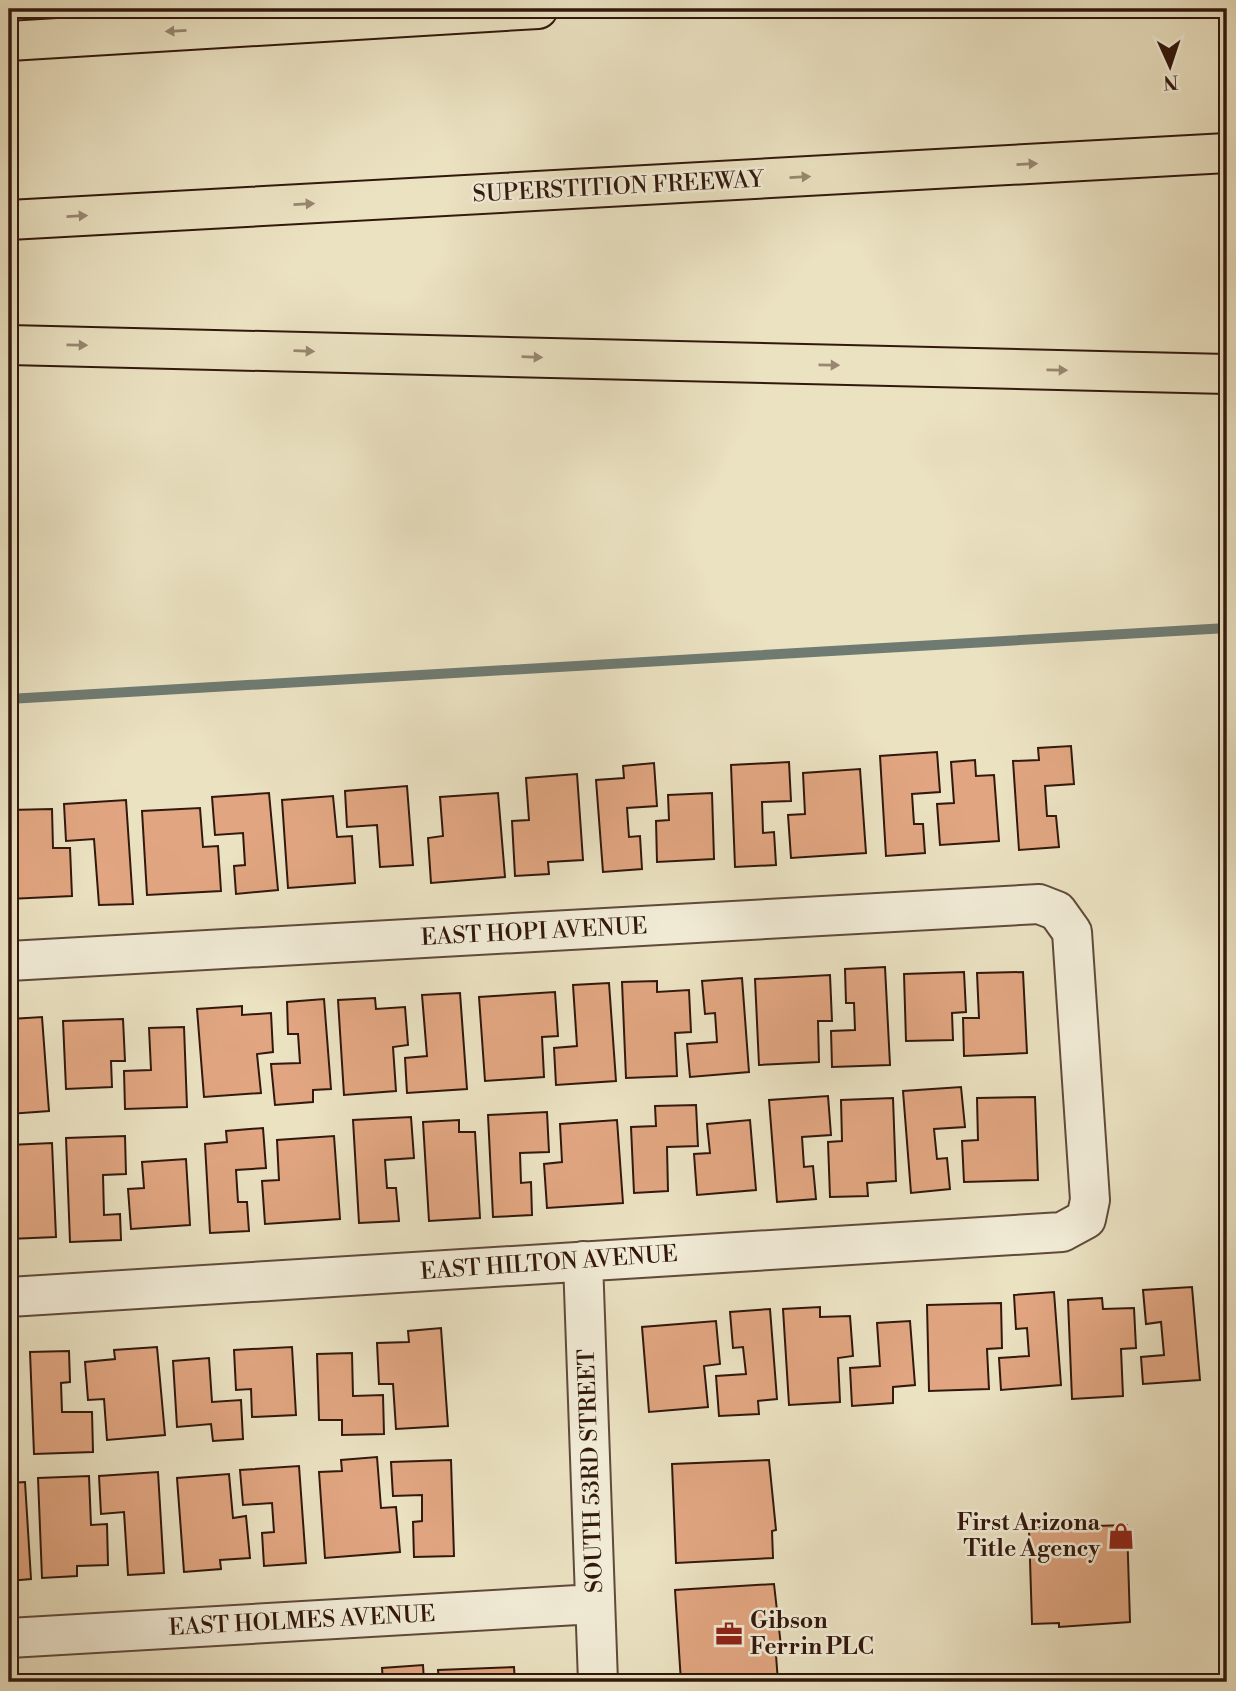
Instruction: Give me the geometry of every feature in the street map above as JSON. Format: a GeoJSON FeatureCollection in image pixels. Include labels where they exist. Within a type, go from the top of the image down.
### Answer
{"type":"FeatureCollection","features":[{"type":"Feature","properties":{"kind":"highway"},"geometry":{"type":"LineString","coordinates":[[9,41],[538,9]]}},
{"type":"Feature","properties":{"kind":"highway","name":"SUPERSTITION FREEWAY"},"geometry":{"type":"LineString","coordinates":[[9,220],[1227,153]]}},
{"type":"Feature","properties":{"kind":"highway"},"geometry":{"type":"LineString","coordinates":[[9,345],[1227,374]]}},
{"type":"Feature","properties":{"kind":"street","name":"EAST HOPI AVENUE"},"geometry":{"type":"LineString","coordinates":[[9,961],[1040,904],[1057,911],[1072,932],[1090,1200],[1086,1220]]}},
{"type":"Feature","properties":{"kind":"street","name":"EAST HILTON AVENUE"},"geometry":{"type":"LineString","coordinates":[[9,1297],[1062,1232],[1086,1220]]}},
{"type":"Feature","properties":{"kind":"street","name":"SOUTH 53RD STREET"},"geometry":{"type":"LineString","coordinates":[[583,1261],[598,1682]]}},
{"type":"Feature","properties":{"kind":"street","name":"EAST HOLMES AVENUE"},"geometry":{"type":"LineString","coordinates":[[9,1638],[595,1604]]}},
{"type":"Feature","properties":{"kind":"building"},"geometry":{"type":"Polygon","coordinates":[[[1071,746],[1074,784],[1045,786],[1047,816],[1056,816],[1059,847],[1019,850],[1013,761],[1039,760],[1038,748],[1071,746]]]}},
{"type":"Feature","properties":{"kind":"building"},"geometry":{"type":"Polygon","coordinates":[[[937,752],[940,792],[912,794],[914,824],[923,824],[925,853],[886,856],[880,756],[937,752]]]}},
{"type":"Feature","properties":{"kind":"building"},"geometry":{"type":"Polygon","coordinates":[[[975,760],[976,776],[994,775],[999,841],[940,845],[937,804],[954,803],[951,762],[975,760]]]}},
{"type":"Feature","properties":{"kind":"building"},"geometry":{"type":"Polygon","coordinates":[[[789,762],[791,801],[762,802],[763,833],[774,832],[776,865],[735,867],[731,765],[789,762]]]}},
{"type":"Feature","properties":{"kind":"building"},"geometry":{"type":"Polygon","coordinates":[[[654,763],[657,806],[627,808],[629,837],[640,836],[642,869],[603,872],[596,780],[624,778],[623,766],[654,763]]]}},
{"type":"Feature","properties":{"kind":"building"},"geometry":{"type":"Polygon","coordinates":[[[860,769],[866,853],[791,858],[788,815],[805,814],[803,773],[860,769]]]}},
{"type":"Feature","properties":{"kind":"building"},"geometry":{"type":"Polygon","coordinates":[[[577,774],[583,860],[548,862],[549,874],[515,876],[512,821],[529,820],[526,778],[577,774]]]}},
{"type":"Feature","properties":{"kind":"building"},"geometry":{"type":"Polygon","coordinates":[[[407,786],[413,865],[380,867],[377,825],[347,827],[345,791],[407,786]]]}},
{"type":"Feature","properties":{"kind":"building"},"geometry":{"type":"Polygon","coordinates":[[[269,793],[278,890],[236,894],[234,866],[245,865],[243,833],[215,835],[212,797],[269,793]]]}},
{"type":"Feature","properties":{"kind":"building"},"geometry":{"type":"Polygon","coordinates":[[[498,793],[505,877],[431,883],[428,838],[443,836],[440,797],[498,793]]]}},
{"type":"Feature","properties":{"kind":"building"},"geometry":{"type":"Polygon","coordinates":[[[712,793],[714,859],[657,862],[656,821],[669,820],[668,795],[712,793]]]}},
{"type":"Feature","properties":{"kind":"building"},"geometry":{"type":"Polygon","coordinates":[[[333,796],[337,837],[352,836],[355,883],[288,888],[282,800],[333,796]]]}},
{"type":"Feature","properties":{"kind":"building"},"geometry":{"type":"Polygon","coordinates":[[[126,800],[133,904],[99,905],[94,839],[66,841],[64,804],[126,800]]]}},
{"type":"Feature","properties":{"kind":"building"},"geometry":{"type":"Polygon","coordinates":[[[200,808],[203,847],[218,846],[221,891],[147,895],[142,811],[200,808]]]}},
{"type":"Feature","properties":{"kind":"building"},"geometry":{"type":"Polygon","coordinates":[[[52,809],[53,848],[70,848],[72,896],[9,899],[9,810],[52,809]]]}},
{"type":"Feature","properties":{"kind":"building"},"geometry":{"type":"Polygon","coordinates":[[[885,967],[890,1065],[832,1067],[831,1031],[855,1030],[854,1003],[846,1003],[845,969],[885,967]]]}},
{"type":"Feature","properties":{"kind":"building"},"geometry":{"type":"Polygon","coordinates":[[[964,972],[966,1012],[952,1013],[953,1040],[906,1041],[904,974],[964,972]]]}},
{"type":"Feature","properties":{"kind":"building"},"geometry":{"type":"Polygon","coordinates":[[[1023,972],[1027,1053],[964,1056],[963,1018],[979,1018],[977,973],[1023,972]]]}},
{"type":"Feature","properties":{"kind":"building"},"geometry":{"type":"Polygon","coordinates":[[[830,975],[832,1021],[818,1021],[819,1062],[759,1065],[755,979],[830,975]]]}},
{"type":"Feature","properties":{"kind":"building"},"geometry":{"type":"Polygon","coordinates":[[[742,978],[749,1072],[690,1077],[687,1044],[717,1042],[715,1013],[705,1014],[702,981],[742,978]]]}},
{"type":"Feature","properties":{"kind":"building"},"geometry":{"type":"Polygon","coordinates":[[[657,981],[657,992],[689,990],[691,1032],[675,1033],[677,1076],[626,1078],[622,982],[657,981]]]}},
{"type":"Feature","properties":{"kind":"building"},"geometry":{"type":"Polygon","coordinates":[[[609,983],[616,1081],[556,1085],[554,1048],[577,1046],[573,985],[609,983]]]}},
{"type":"Feature","properties":{"kind":"building"},"geometry":{"type":"Polygon","coordinates":[[[555,992],[558,1036],[542,1037],[544,1077],[485,1081],[479,997],[555,992]]]}},
{"type":"Feature","properties":{"kind":"building"},"geometry":{"type":"Polygon","coordinates":[[[460,993],[467,1089],[407,1093],[405,1058],[427,1056],[422,995],[460,993]]]}},
{"type":"Feature","properties":{"kind":"building"},"geometry":{"type":"Polygon","coordinates":[[[375,998],[376,1009],[405,1007],[408,1045],[393,1047],[396,1091],[344,1095],[338,1000],[375,998]]]}},
{"type":"Feature","properties":{"kind":"building"},"geometry":{"type":"Polygon","coordinates":[[[324,999],[331,1089],[313,1090],[313,1102],[275,1105],[271,1064],[300,1063],[298,1034],[288,1034],[287,1002],[324,999]]]}},
{"type":"Feature","properties":{"kind":"building"},"geometry":{"type":"Polygon","coordinates":[[[242,1006],[242,1015],[271,1013],[273,1052],[257,1054],[261,1093],[204,1097],[197,1009],[242,1006]]]}},
{"type":"Feature","properties":{"kind":"building"},"geometry":{"type":"Polygon","coordinates":[[[42,1017],[49,1111],[9,1114],[9,1081],[15,1080],[11,1019],[42,1017]]]}},
{"type":"Feature","properties":{"kind":"building"},"geometry":{"type":"Polygon","coordinates":[[[123,1019],[125,1061],[111,1061],[112,1087],[66,1089],[63,1021],[123,1019]]]}},
{"type":"Feature","properties":{"kind":"building"},"geometry":{"type":"Polygon","coordinates":[[[184,1027],[187,1107],[125,1109],[124,1071],[151,1070],[149,1028],[184,1027]]]}},
{"type":"Feature","properties":{"kind":"building"},"geometry":{"type":"Polygon","coordinates":[[[961,1087],[965,1127],[934,1129],[937,1159],[947,1158],[950,1189],[911,1193],[903,1091],[961,1087]]]}},
{"type":"Feature","properties":{"kind":"building"},"geometry":{"type":"Polygon","coordinates":[[[828,1096],[831,1135],[802,1137],[804,1167],[813,1166],[816,1199],[777,1202],[769,1100],[828,1096]]]}},
{"type":"Feature","properties":{"kind":"building"},"geometry":{"type":"Polygon","coordinates":[[[1035,1097],[1038,1180],[964,1182],[962,1141],[978,1140],[977,1098],[1035,1097]]]}},
{"type":"Feature","properties":{"kind":"building"},"geometry":{"type":"Polygon","coordinates":[[[893,1098],[896,1181],[867,1183],[868,1196],[830,1197],[828,1142],[842,1141],[841,1100],[893,1098]]]}},
{"type":"Feature","properties":{"kind":"building"},"geometry":{"type":"Polygon","coordinates":[[[696,1105],[698,1146],[667,1147],[668,1191],[634,1193],[631,1127],[656,1126],[655,1106],[696,1105]]]}},
{"type":"Feature","properties":{"kind":"building"},"geometry":{"type":"Polygon","coordinates":[[[547,1112],[549,1152],[520,1153],[521,1183],[531,1182],[532,1215],[493,1217],[488,1115],[547,1112]]]}},
{"type":"Feature","properties":{"kind":"building"},"geometry":{"type":"Polygon","coordinates":[[[411,1117],[414,1158],[385,1160],[387,1188],[396,1188],[399,1221],[359,1223],[353,1120],[411,1117]]]}},
{"type":"Feature","properties":{"kind":"building"},"geometry":{"type":"Polygon","coordinates":[[[459,1120],[459,1132],[475,1132],[480,1218],[429,1221],[423,1122],[459,1120]]]}},
{"type":"Feature","properties":{"kind":"building"},"geometry":{"type":"Polygon","coordinates":[[[617,1120],[623,1203],[547,1208],[544,1164],[562,1162],[560,1124],[617,1120]]]}},
{"type":"Feature","properties":{"kind":"building"},"geometry":{"type":"Polygon","coordinates":[[[750,1120],[756,1190],[697,1195],[694,1154],[710,1153],[707,1124],[750,1120]]]}},
{"type":"Feature","properties":{"kind":"building"},"geometry":{"type":"Polygon","coordinates":[[[263,1128],[266,1168],[236,1170],[238,1202],[247,1202],[249,1231],[210,1233],[205,1144],[227,1142],[226,1131],[263,1128]]]}},
{"type":"Feature","properties":{"kind":"building"},"geometry":{"type":"Polygon","coordinates":[[[125,1136],[126,1174],[103,1175],[104,1215],[120,1214],[121,1240],[70,1242],[66,1138],[125,1136]]]}},
{"type":"Feature","properties":{"kind":"building"},"geometry":{"type":"Polygon","coordinates":[[[334,1136],[340,1219],[265,1224],[262,1181],[279,1180],[277,1140],[334,1136]]]}},
{"type":"Feature","properties":{"kind":"building"},"geometry":{"type":"Polygon","coordinates":[[[52,1143],[56,1237],[9,1239],[9,1145],[52,1143]]]}},
{"type":"Feature","properties":{"kind":"building"},"geometry":{"type":"Polygon","coordinates":[[[186,1159],[190,1225],[131,1229],[128,1189],[144,1188],[142,1162],[186,1159]]]}},
{"type":"Feature","properties":{"kind":"building"},"geometry":{"type":"Polygon","coordinates":[[[1192,1287],[1200,1380],[1143,1384],[1141,1357],[1164,1355],[1161,1322],[1146,1324],[1143,1290],[1192,1287]]]}},
{"type":"Feature","properties":{"kind":"building"},"geometry":{"type":"Polygon","coordinates":[[[1054,1292],[1061,1385],[1001,1390],[999,1358],[1029,1356],[1027,1328],[1016,1329],[1014,1295],[1054,1292]]]}},
{"type":"Feature","properties":{"kind":"building"},"geometry":{"type":"Polygon","coordinates":[[[1102,1298],[1103,1309],[1134,1308],[1136,1348],[1121,1349],[1123,1396],[1072,1399],[1068,1300],[1102,1298]]]}},
{"type":"Feature","properties":{"kind":"building"},"geometry":{"type":"Polygon","coordinates":[[[1001,1303],[1002,1348],[987,1349],[989,1389],[929,1391],[927,1305],[1001,1303]]]}},
{"type":"Feature","properties":{"kind":"building"},"geometry":{"type":"Polygon","coordinates":[[[820,1307],[820,1317],[850,1316],[853,1356],[838,1358],[840,1402],[789,1405],[783,1309],[820,1307]]]}},
{"type":"Feature","properties":{"kind":"building"},"geometry":{"type":"Polygon","coordinates":[[[770,1309],[777,1399],[758,1401],[759,1414],[719,1416],[716,1376],[746,1374],[743,1347],[733,1348],[730,1312],[770,1309]]]}},
{"type":"Feature","properties":{"kind":"building"},"geometry":{"type":"Polygon","coordinates":[[[716,1321],[720,1364],[704,1366],[708,1407],[649,1412],[642,1327],[716,1321]]]}},
{"type":"Feature","properties":{"kind":"building"},"geometry":{"type":"Polygon","coordinates":[[[910,1321],[915,1385],[893,1387],[893,1403],[852,1406],[850,1368],[880,1366],[877,1323],[910,1321]]]}},
{"type":"Feature","properties":{"kind":"building"},"geometry":{"type":"Polygon","coordinates":[[[441,1328],[448,1426],[396,1429],[393,1384],[379,1384],[377,1343],[409,1342],[408,1331],[441,1328]]]}},
{"type":"Feature","properties":{"kind":"building"},"geometry":{"type":"Polygon","coordinates":[[[157,1347],[165,1435],[107,1440],[104,1399],[88,1400],[85,1362],[115,1359],[114,1350],[157,1347]]]}},
{"type":"Feature","properties":{"kind":"building"},"geometry":{"type":"Polygon","coordinates":[[[292,1347],[296,1415],[252,1417],[251,1389],[236,1390],[234,1350],[292,1347]]]}},
{"type":"Feature","properties":{"kind":"building"},"geometry":{"type":"Polygon","coordinates":[[[69,1351],[70,1382],[61,1383],[62,1412],[92,1412],[93,1452],[34,1454],[30,1352],[69,1351]]]}},
{"type":"Feature","properties":{"kind":"building"},"geometry":{"type":"Polygon","coordinates":[[[352,1353],[353,1396],[383,1395],[384,1434],[342,1435],[342,1420],[319,1420],[317,1354],[352,1353]]]}},
{"type":"Feature","properties":{"kind":"building"},"geometry":{"type":"Polygon","coordinates":[[[209,1358],[212,1402],[241,1400],[243,1439],[213,1441],[211,1424],[177,1427],[173,1361],[209,1358]]]}},
{"type":"Feature","properties":{"kind":"building"},"geometry":{"type":"Polygon","coordinates":[[[9,1364],[14,1435],[9,1435],[9,1364]]]}},
{"type":"Feature","properties":{"kind":"building"},"geometry":{"type":"Polygon","coordinates":[[[377,1457],[381,1508],[396,1507],[400,1552],[325,1558],[319,1472],[342,1471],[341,1460],[377,1457]]]}},
{"type":"Feature","properties":{"kind":"building"},"geometry":{"type":"Polygon","coordinates":[[[451,1460],[454,1556],[414,1557],[413,1522],[422,1521],[422,1495],[393,1496],[391,1462],[451,1460]]]}},
{"type":"Feature","properties":{"kind":"building"},"geometry":{"type":"Polygon","coordinates":[[[769,1460],[776,1530],[772,1531],[773,1558],[676,1563],[672,1464],[769,1460]]]}},
{"type":"Feature","properties":{"kind":"building"},"geometry":{"type":"Polygon","coordinates":[[[299,1466],[306,1563],[264,1566],[262,1533],[274,1532],[272,1503],[243,1505],[240,1470],[299,1466]]]}},
{"type":"Feature","properties":{"kind":"building"},"geometry":{"type":"Polygon","coordinates":[[[158,1472],[164,1573],[128,1575],[124,1512],[101,1514],[99,1476],[158,1472]]]}},
{"type":"Feature","properties":{"kind":"building"},"geometry":{"type":"Polygon","coordinates":[[[229,1474],[233,1518],[246,1516],[250,1558],[220,1560],[221,1569],[184,1572],[177,1478],[229,1474]]]}},
{"type":"Feature","properties":{"kind":"building"},"geometry":{"type":"Polygon","coordinates":[[[89,1476],[91,1525],[107,1524],[108,1565],[77,1566],[77,1576],[42,1578],[38,1478],[89,1476]]]}},
{"type":"Feature","properties":{"kind":"building"},"geometry":{"type":"Polygon","coordinates":[[[25,1482],[31,1579],[9,1581],[9,1483],[25,1482]]]}},
{"type":"Feature","properties":{"kind":"building"},"geometry":{"type":"Polygon","coordinates":[[[1224,1487],[1227,1487],[1227,1582],[1224,1582],[1224,1487]]]}},
{"type":"Feature","properties":{"kind":"building"},"geometry":{"type":"Polygon","coordinates":[[[1127,1525],[1130,1622],[1059,1627],[1059,1623],[1032,1624],[1029,1528],[1127,1525]]]}},
{"type":"Feature","properties":{"kind":"building","name":"Gibson Ferrin PLC"},"geometry":{"type":"Polygon","coordinates":[[[774,1584],[782,1655],[776,1655],[778,1682],[681,1682],[675,1590],[774,1584]]]}},
{"type":"Feature","properties":{"kind":"building"},"geometry":{"type":"Polygon","coordinates":[[[423,1665],[424,1682],[383,1682],[382,1668],[423,1665]]]}},
{"type":"Feature","properties":{"kind":"building"},"geometry":{"type":"Polygon","coordinates":[[[514,1667],[515,1682],[439,1682],[438,1670],[514,1667]]]}},
{"type":"Feature","properties":{"kind":"waterway"},"geometry":{"type":"LineString","coordinates":[[9,699],[1227,628]]}},
{"type":"Feature","properties":{"kind":"place","name":"First Arizona Title Agency"},"geometry":{"type":"Point","coordinates":[1121,1536]}},
{"type":"Feature","properties":{"kind":"place","name":"Gibson Ferrin PLC"},"geometry":{"type":"Point","coordinates":[729,1634]}}]}
